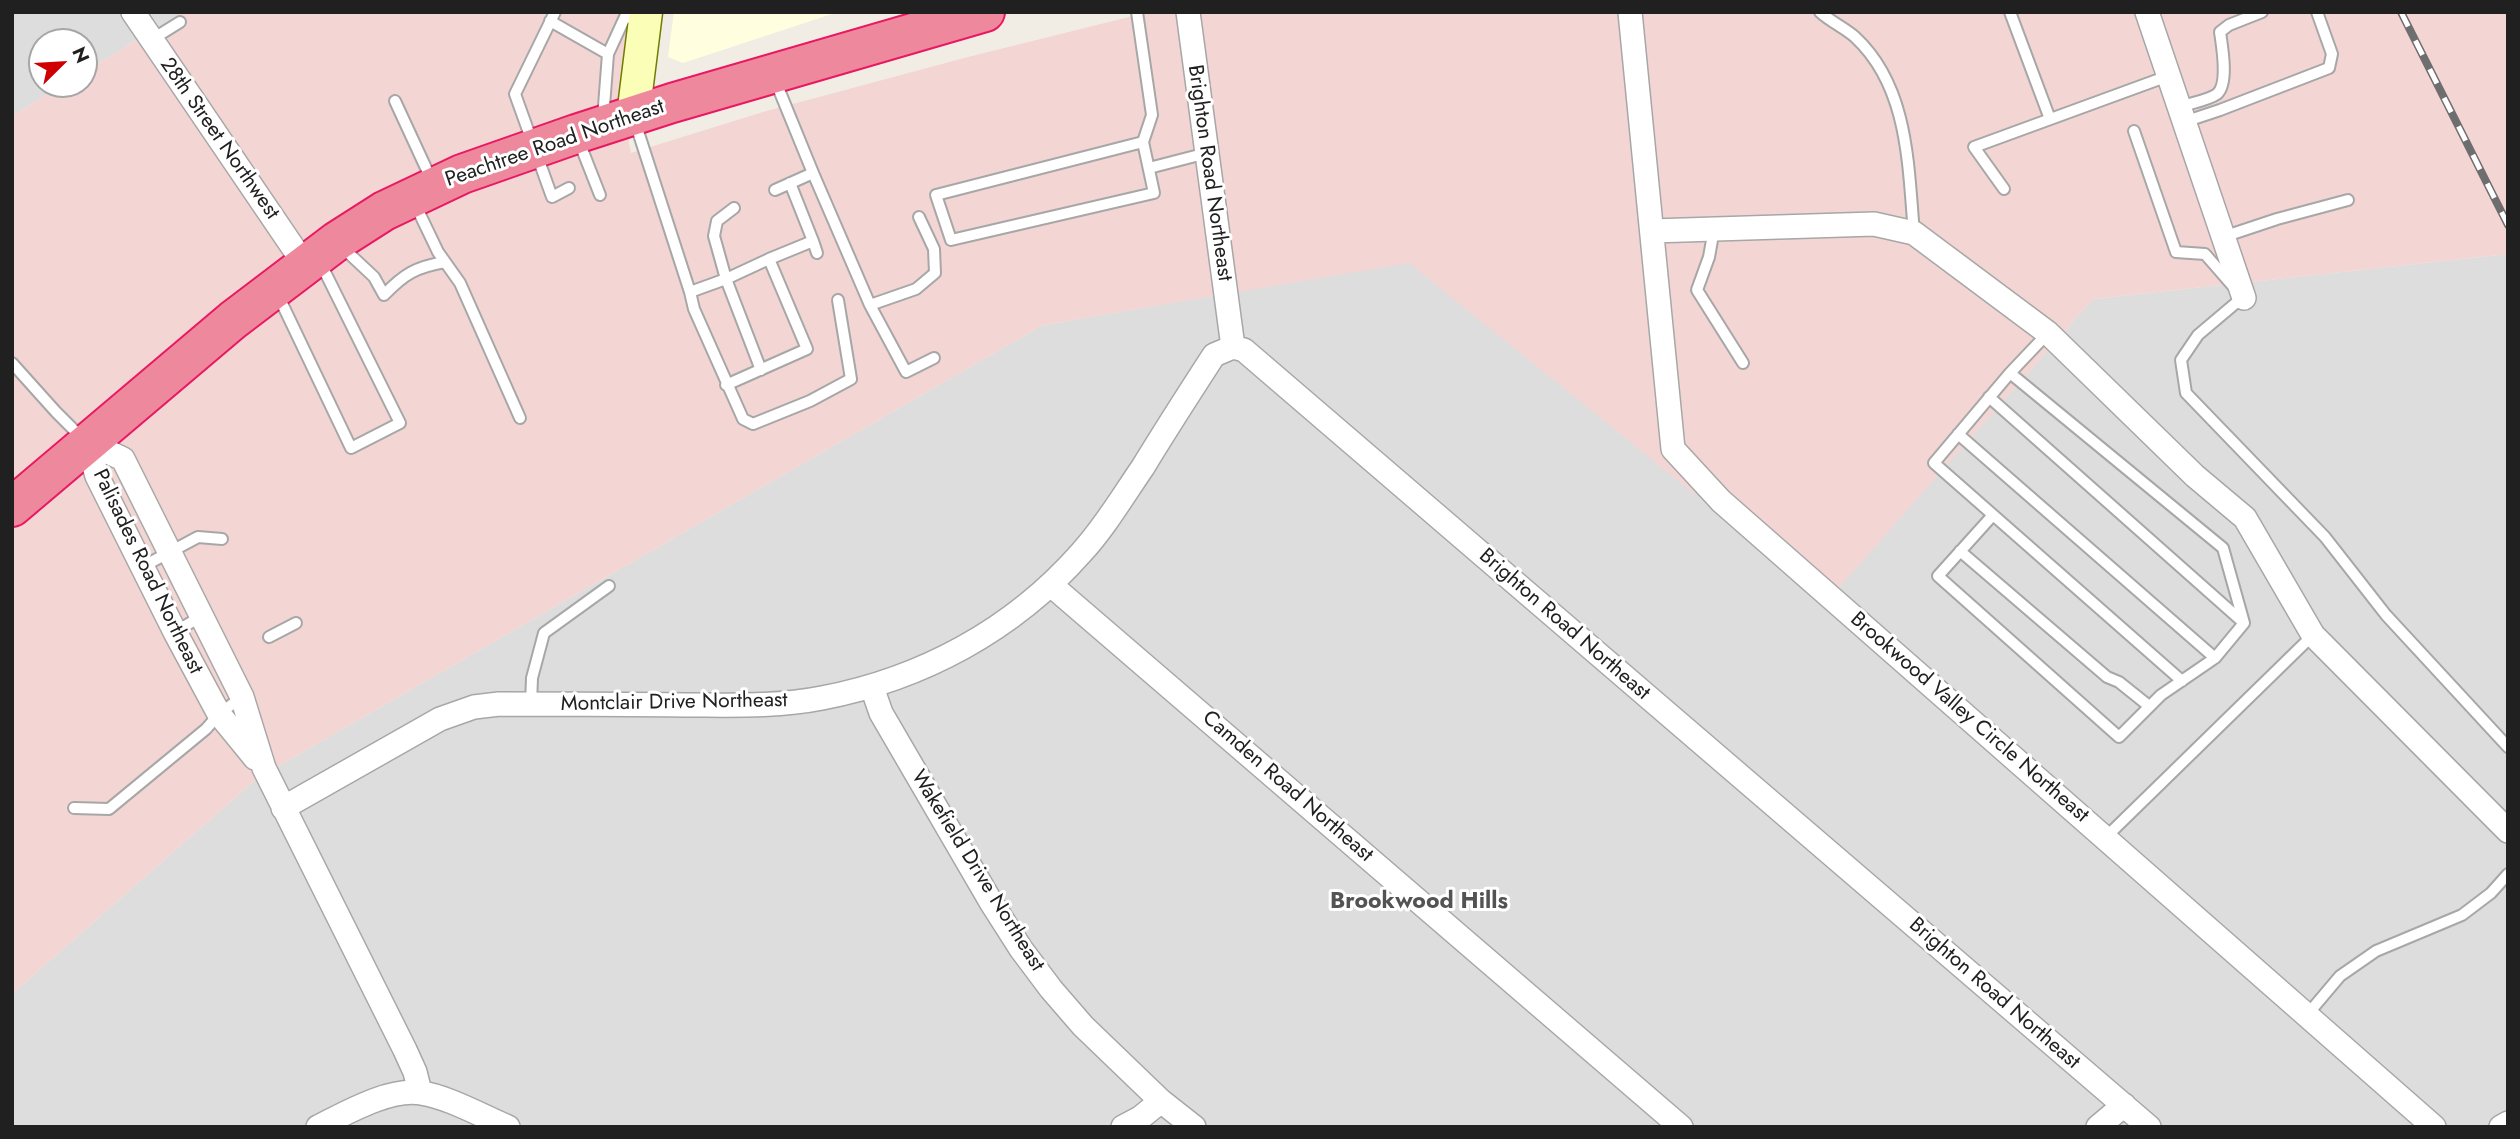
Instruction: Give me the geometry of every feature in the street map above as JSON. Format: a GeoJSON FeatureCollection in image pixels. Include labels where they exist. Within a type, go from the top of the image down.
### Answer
{"type":"FeatureCollection","features":[{"type":"Feature","properties":{"kind":"highway","name":"Peachtree Road Northeast"},"geometry":{"type":"LineString","coordinates":[[20,495],[158,385],[274,287],[384,211],[462,174],[533,148],[985,12]]}},
{"type":"Feature","properties":{"kind":"street","name":"28th Street Northwest"},"geometry":{"type":"LineString","coordinates":[[133,12],[151,40],[320,254]]}},
{"type":"Feature","properties":{"kind":"street","name":"Brighton Road Northeast"},"geometry":{"type":"LineString","coordinates":[[1188,12],[1233,347],[1244,350],[2149,1127]]}},
{"type":"Feature","properties":{"kind":"street","name":"Brookwood Valley Circle Northeast"},"geometry":{"type":"LineString","coordinates":[[1630,12],[1673,449],[1721,500],[2434,1127]]}},
{"type":"Feature","properties":{"kind":"street"},"geometry":{"type":"LineString","coordinates":[[2147,12],[2244,298]]}},
{"type":"Feature","properties":{"kind":"street"},"geometry":{"type":"LineString","coordinates":[[604,125],[645,16]]}},
{"type":"Feature","properties":{"kind":"street"},"geometry":{"type":"LineString","coordinates":[[1652,232],[1874,224],[1914,233],[2048,333],[2195,477],[2245,518],[2313,635],[2508,831]]}},
{"type":"Feature","properties":{"kind":"street","name":"Montclair Drive Northeast"},"geometry":{"type":"LineString","coordinates":[[283,808],[440,719],[474,707],[531,704],[767,705],[820,699],[872,687],[921,670],[965,648],[1008,620],[1051,585],[1082,553],[1110,517],[1214,355],[1233,347]]}},
{"type":"Feature","properties":{"kind":"street","name":"Palisades Road Northeast"},"geometry":{"type":"LineString","coordinates":[[87,442],[123,459],[242,697],[264,768],[405,1050],[415,1072],[420,1093]]}},
{"type":"Feature","properties":{"kind":"street","name":"Palisades Road Northeast"},"geometry":{"type":"LineString","coordinates":[[87,442],[97,476],[175,632],[219,713],[264,768]]}},
{"type":"Feature","properties":{"kind":"street","name":"Camden Road Northeast"},"geometry":{"type":"LineString","coordinates":[[1051,585],[1681,1127]]}},
{"type":"Feature","properties":{"kind":"street","name":"Wakefield Drive Northeast"},"geometry":{"type":"LineString","coordinates":[[872,687],[881,713],[1021,949],[1083,1026],[1161,1101],[1194,1127]]}},
{"type":"Feature","properties":{"kind":"street"},"geometry":{"type":"LineString","coordinates":[[318,1127],[383,1097],[420,1093],[508,1127]]}},
{"type":"Feature","properties":{"kind":"street"},"geometry":{"type":"LineString","coordinates":[[1123,1127],[1140,1118],[1161,1101]]}},
{"type":"Feature","properties":{"kind":"street"},"geometry":{"type":"LineString","coordinates":[[2098,1127],[2123,1105]]}},
{"type":"Feature","properties":{"kind":"street"},"geometry":{"type":"LineString","coordinates":[[2501,1127],[2508,1124]]}},
{"type":"Feature","properties":{"kind":"lane"},"geometry":{"type":"LineString","coordinates":[[1137,12],[1152,115],[1143,142],[1154,192],[951,240],[936,195],[1143,142]]}},
{"type":"Feature","properties":{"kind":"lane"},"geometry":{"type":"LineString","coordinates":[[1820,12],[1855,37],[1874,60],[1892,94],[1904,128],[1914,233]]}},
{"type":"Feature","properties":{"kind":"lane"},"geometry":{"type":"LineString","coordinates":[[2010,12],[2050,119]]}},
{"type":"Feature","properties":{"kind":"lane"},"geometry":{"type":"LineString","coordinates":[[2181,114],[2221,89],[2224,71],[2220,32],[2229,25],[2262,12]]}},
{"type":"Feature","properties":{"kind":"lane"},"geometry":{"type":"LineString","coordinates":[[2181,114],[2221,110],[2329,68],[2332,54],[2317,12]]}},
{"type":"Feature","properties":{"kind":"lane"},"geometry":{"type":"LineString","coordinates":[[600,195],[608,54],[625,16],[645,16]]}},
{"type":"Feature","properties":{"kind":"lane"},"geometry":{"type":"LineString","coordinates":[[569,188],[552,197],[515,94],[552,17],[608,54]]}},
{"type":"Feature","properties":{"kind":"lane"},"geometry":{"type":"LineString","coordinates":[[151,40],[180,22]]}},
{"type":"Feature","properties":{"kind":"lane"},"geometry":{"type":"LineString","coordinates":[[773,74],[870,305],[906,372],[934,358]]}},
{"type":"Feature","properties":{"kind":"lane"},"geometry":{"type":"LineString","coordinates":[[2004,189],[1974,147],[2168,76]]}},
{"type":"Feature","properties":{"kind":"lane"},"geometry":{"type":"LineString","coordinates":[[395,101],[445,262],[460,283],[520,418]]}},
{"type":"Feature","properties":{"kind":"lane"},"geometry":{"type":"LineString","coordinates":[[604,125],[691,292],[694,309],[743,419],[753,424],[810,401],[851,379],[838,300]]}},
{"type":"Feature","properties":{"kind":"lane"},"geometry":{"type":"LineString","coordinates":[[2134,131],[2176,252],[2205,254],[2244,298],[2198,335],[2181,360],[2186,393],[2325,537],[2386,615],[2508,747]]}},
{"type":"Feature","properties":{"kind":"lane"},"geometry":{"type":"LineString","coordinates":[[1149,168],[1206,153]]}},
{"type":"Feature","properties":{"kind":"lane"},"geometry":{"type":"LineString","coordinates":[[775,190],[813,173]]}},
{"type":"Feature","properties":{"kind":"lane"},"geometry":{"type":"LineString","coordinates":[[790,183],[817,253]]}},
{"type":"Feature","properties":{"kind":"lane"},"geometry":{"type":"LineString","coordinates":[[2223,237],[2348,200]]}},
{"type":"Feature","properties":{"kind":"lane"},"geometry":{"type":"LineString","coordinates":[[734,208],[717,221],[714,236],[726,279],[761,370]]}},
{"type":"Feature","properties":{"kind":"lane"},"geometry":{"type":"LineString","coordinates":[[870,305],[916,289],[935,273],[934,249],[919,217]]}},
{"type":"Feature","properties":{"kind":"lane"},"geometry":{"type":"LineString","coordinates":[[1714,229],[1709,257],[1697,290],[1744,363]]}},
{"type":"Feature","properties":{"kind":"lane"},"geometry":{"type":"LineString","coordinates":[[691,292],[813,241]]}},
{"type":"Feature","properties":{"kind":"lane"},"geometry":{"type":"LineString","coordinates":[[274,287],[351,448],[400,423],[320,254]]}},
{"type":"Feature","properties":{"kind":"lane"},"geometry":{"type":"LineString","coordinates":[[320,254],[374,277],[384,295],[400,278],[423,265],[445,262]]}},
{"type":"Feature","properties":{"kind":"lane"},"geometry":{"type":"LineString","coordinates":[[726,385],[807,349],[769,259]]}},
{"type":"Feature","properties":{"kind":"lane"},"geometry":{"type":"LineString","coordinates":[[2048,333],[2010,373],[1934,463],[2182,681]]}},
{"type":"Feature","properties":{"kind":"lane"},"geometry":{"type":"LineString","coordinates":[[12,363],[87,442]]}},
{"type":"Feature","properties":{"kind":"lane"},"geometry":{"type":"LineString","coordinates":[[2010,373],[2222,548],[2244,624]]}},
{"type":"Feature","properties":{"kind":"lane"},"geometry":{"type":"LineString","coordinates":[[1989,397],[2244,624]]}},
{"type":"Feature","properties":{"kind":"lane"},"geometry":{"type":"LineString","coordinates":[[1958,434],[2215,658]]}},
{"type":"Feature","properties":{"kind":"lane"},"geometry":{"type":"LineString","coordinates":[[1993,515],[1938,576],[2119,737],[2161,695],[2215,658],[2244,624]]}},
{"type":"Feature","properties":{"kind":"lane"},"geometry":{"type":"LineString","coordinates":[[142,567],[198,537],[222,539]]}},
{"type":"Feature","properties":{"kind":"lane"},"geometry":{"type":"LineString","coordinates":[[1961,551],[2107,677],[2119,682],[2149,706]]}},
{"type":"Feature","properties":{"kind":"lane"},"geometry":{"type":"LineString","coordinates":[[531,704],[532,678],[544,633],[609,586]]}},
{"type":"Feature","properties":{"kind":"lane"},"geometry":{"type":"LineString","coordinates":[[175,632],[200,617]]}},
{"type":"Feature","properties":{"kind":"lane"},"geometry":{"type":"LineString","coordinates":[[269,637],[296,623]]}},
{"type":"Feature","properties":{"kind":"lane"},"geometry":{"type":"LineString","coordinates":[[2105,838],[2313,635]]}},
{"type":"Feature","properties":{"kind":"lane"},"geometry":{"type":"LineString","coordinates":[[74,808],[109,809],[206,729],[219,713],[242,697]]}},
{"type":"Feature","properties":{"kind":"lane"},"geometry":{"type":"LineString","coordinates":[[2307,1015],[2340,976],[2376,951],[2462,915],[2491,893],[2508,874]]}},
{"type":"Feature","properties":{"kind":"shaded area"},"geometry":{"type":"Polygon","coordinates":[[[12,12],[183,12],[98,64],[98,28],[28,28],[28,98],[41,98],[12,116],[12,12]]]}},
{"type":"Feature","properties":{"kind":"shaded area"},"geometry":{"type":"Polygon","coordinates":[[[183,12],[630,12],[619,94],[631,153],[763,112],[1149,12],[2508,12],[2508,254],[2093,299],[1827,601],[1409,263],[1043,325],[256,779],[12,994],[12,116],[41,98],[98,98],[98,64],[183,12]]]}},
{"type":"Feature","properties":{"kind":"shaded area"},"geometry":{"type":"Polygon","coordinates":[[[674,12],[838,12],[683,63],[668,57],[674,12]]]}},
{"type":"Feature","properties":{"kind":"shaded area"},"geometry":{"type":"Polygon","coordinates":[[[2508,254],[2508,1127],[12,1127],[12,994],[256,779],[1043,325],[1409,262],[1827,600],[2093,299],[2508,254]]]}},
{"type":"Feature","properties":{"kind":"railway"},"geometry":{"type":"LineString","coordinates":[[2401,12],[2508,225]]}},
{"type":"Feature","properties":{"kind":"district","name":"Brookwood Hills"},"geometry":{"type":"Point","coordinates":[1419,902]}}]}
